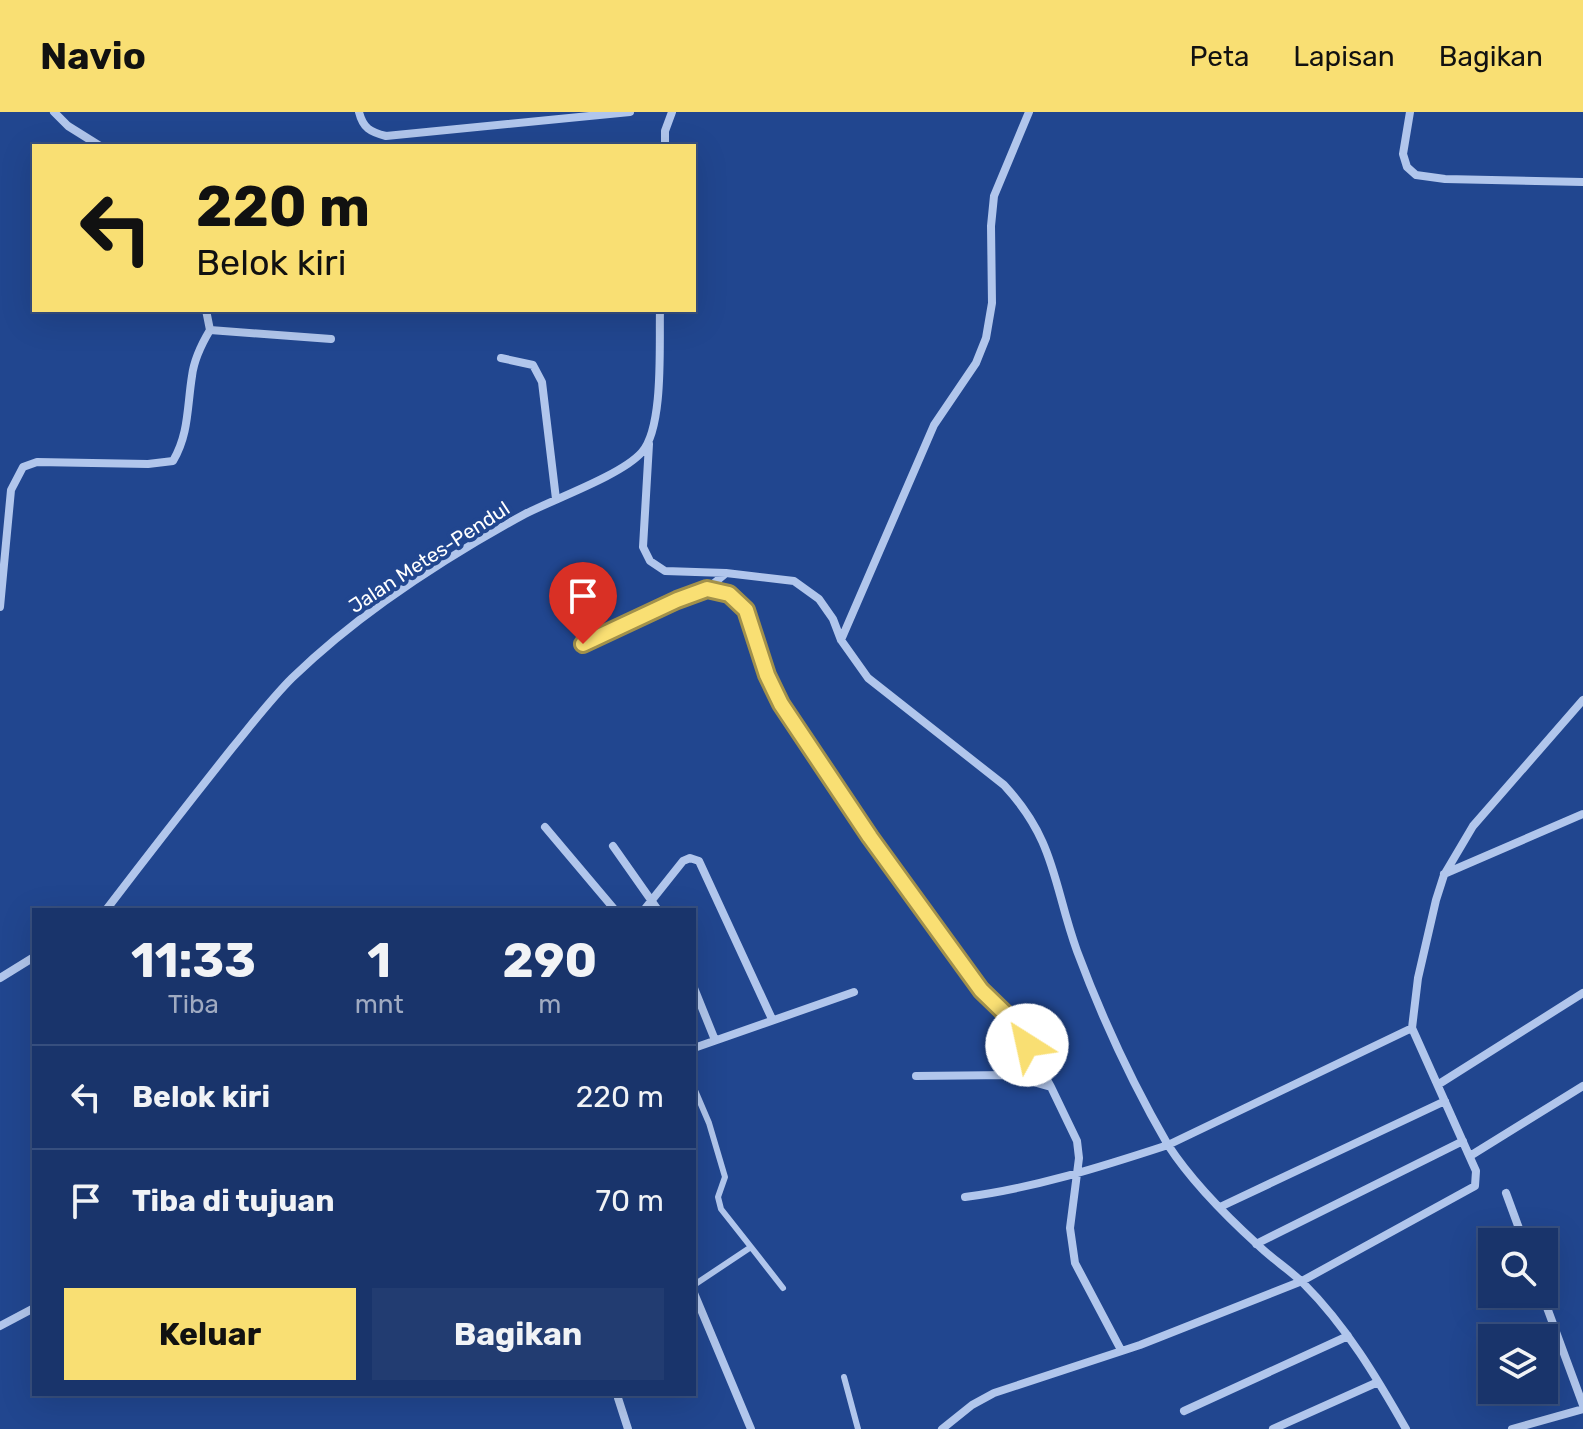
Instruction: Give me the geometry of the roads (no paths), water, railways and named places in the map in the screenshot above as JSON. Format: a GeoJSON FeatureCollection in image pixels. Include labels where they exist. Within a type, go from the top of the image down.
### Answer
{"type":"FeatureCollection","features":[{"type":"Feature","properties":{"kind":"street"},"geometry":{"type":"LineString","coordinates":[[54,112],[68,126],[97,144]]}},
{"type":"Feature","properties":{"kind":"street"},"geometry":{"type":"LineString","coordinates":[[359,112],[362,124],[371,132],[386,136],[630,112]]}},
{"type":"Feature","properties":{"kind":"street"},"geometry":{"type":"LineString","coordinates":[[665,144],[665,131],[672,112]]}},
{"type":"Feature","properties":{"kind":"street"},"geometry":{"type":"LineString","coordinates":[[841,640],[934,425],[976,363],[986,338],[992,303],[991,226],[994,196],[1029,112]]}},
{"type":"Feature","properties":{"kind":"street"},"geometry":{"type":"LineString","coordinates":[[1410,112],[1403,154],[1407,167],[1416,175],[1445,179],[1583,182]]}},
{"type":"Feature","properties":{"kind":"street"},"geometry":{"type":"LineString","coordinates":[[0,607],[11,490],[23,467],[37,462],[148,464],[173,461],[188,423],[195,362],[210,330],[206,312]]}},
{"type":"Feature","properties":{"kind":"street"},"geometry":{"type":"LineString","coordinates":[[660,312],[657,402],[649,444],[643,547],[646,555],[665,571],[726,573],[794,581],[819,599],[833,619],[841,640],[868,678],[1004,785],[1034,822],[1052,861],[1078,954],[1135,1088],[1168,1145],[1220,1207],[1256,1244],[1302,1281],[1348,1336],[1405,1427],[1394,1429]]}},
{"type":"Feature","properties":{"kind":"street"},"geometry":{"type":"LineString","coordinates":[[210,330],[331,339]]}},
{"type":"Feature","properties":{"kind":"street"},"geometry":{"type":"LineString","coordinates":[[501,358],[533,365],[542,382],[556,499]]}},
{"type":"Feature","properties":{"kind":"street","name":"Jalan Metes-Pendul"},"geometry":{"type":"LineString","coordinates":[[108,908],[262,712],[313,659],[374,609],[430,571],[476,542],[631,462],[649,444]]}},
{"type":"Feature","properties":{"kind":"street"},"geometry":{"type":"LineString","coordinates":[[583,644],[707,589],[726,573]]}},
{"type":"Feature","properties":{"kind":"street"},"geometry":{"type":"LineString","coordinates":[[707,589],[729,594],[746,610],[767,675],[781,704],[870,837],[981,990],[1016,1024],[1051,1087],[1077,1141],[1079,1158],[1070,1228],[1075,1263],[1121,1350]]}},
{"type":"Feature","properties":{"kind":"street"},"geometry":{"type":"LineString","coordinates":[[944,1428],[972,1405],[994,1393],[1186,1328],[1302,1281],[1471,1190],[1478,1177],[1412,1028],[1418,978],[1444,875],[1473,826],[1583,700]]}},
{"type":"Feature","properties":{"kind":"street"},"geometry":{"type":"LineString","coordinates":[[1444,875],[1583,814]]}},
{"type":"Feature","properties":{"kind":"street"},"geometry":{"type":"LineString","coordinates":[[545,827],[613,908]]}},
{"type":"Feature","properties":{"kind":"street"},"geometry":{"type":"LineString","coordinates":[[613,846],[657,908]]}},
{"type":"Feature","properties":{"kind":"street"},"geometry":{"type":"LineString","coordinates":[[646,908],[683,861],[690,858],[699,861],[772,1019]]}},
{"type":"Feature","properties":{"kind":"street"},"geometry":{"type":"LineString","coordinates":[[0,978],[32,958]]}},
{"type":"Feature","properties":{"kind":"street"},"geometry":{"type":"LineString","coordinates":[[696,1047],[854,992]]}},
{"type":"Feature","properties":{"kind":"street"},"geometry":{"type":"LineString","coordinates":[[696,993],[715,1040]]}},
{"type":"Feature","properties":{"kind":"street"},"geometry":{"type":"LineString","coordinates":[[1439,1084],[1583,993]]}},
{"type":"Feature","properties":{"kind":"street"},"geometry":{"type":"LineString","coordinates":[[965,1197],[1024,1188],[1168,1145],[1412,1028]]}},
{"type":"Feature","properties":{"kind":"street"},"geometry":{"type":"LineString","coordinates":[[916,1076],[1009,1075],[1051,1087]]}},
{"type":"Feature","properties":{"kind":"street"},"geometry":{"type":"LineString","coordinates":[[1470,1156],[1583,1086]]}},
{"type":"Feature","properties":{"kind":"street"},"geometry":{"type":"LineString","coordinates":[[1220,1207],[1445,1101]]}},
{"type":"Feature","properties":{"kind":"street"},"geometry":{"type":"LineString","coordinates":[[1256,1244],[1463,1141]]}},
{"type":"Feature","properties":{"kind":"street"},"geometry":{"type":"LineString","coordinates":[[1506,1193],[1519,1228]]}},
{"type":"Feature","properties":{"kind":"street"},"geometry":{"type":"LineString","coordinates":[[696,1298],[751,1429]]}},
{"type":"Feature","properties":{"kind":"street"},"geometry":{"type":"LineString","coordinates":[[1512,1429],[1583,1407],[1547,1308]]}},
{"type":"Feature","properties":{"kind":"street"},"geometry":{"type":"LineString","coordinates":[[0,1326],[32,1309]]}},
{"type":"Feature","properties":{"kind":"street"},"geometry":{"type":"LineString","coordinates":[[1184,1411],[1348,1336]]}},
{"type":"Feature","properties":{"kind":"street"},"geometry":{"type":"LineString","coordinates":[[1273,1429],[1378,1382]]}},
{"type":"Feature","properties":{"kind":"street"},"geometry":{"type":"LineString","coordinates":[[618,1398],[628,1429]]}},
{"type":"Feature","properties":{"kind":"lane"},"geometry":{"type":"LineString","coordinates":[[696,1093],[716,1143],[725,1177],[718,1197],[721,1209],[783,1288]]}},
{"type":"Feature","properties":{"kind":"lane"},"geometry":{"type":"LineString","coordinates":[[696,1284],[751,1247]]}},
{"type":"Feature","properties":{"kind":"lane"},"geometry":{"type":"LineString","coordinates":[[844,1377],[858,1429]]}}]}
